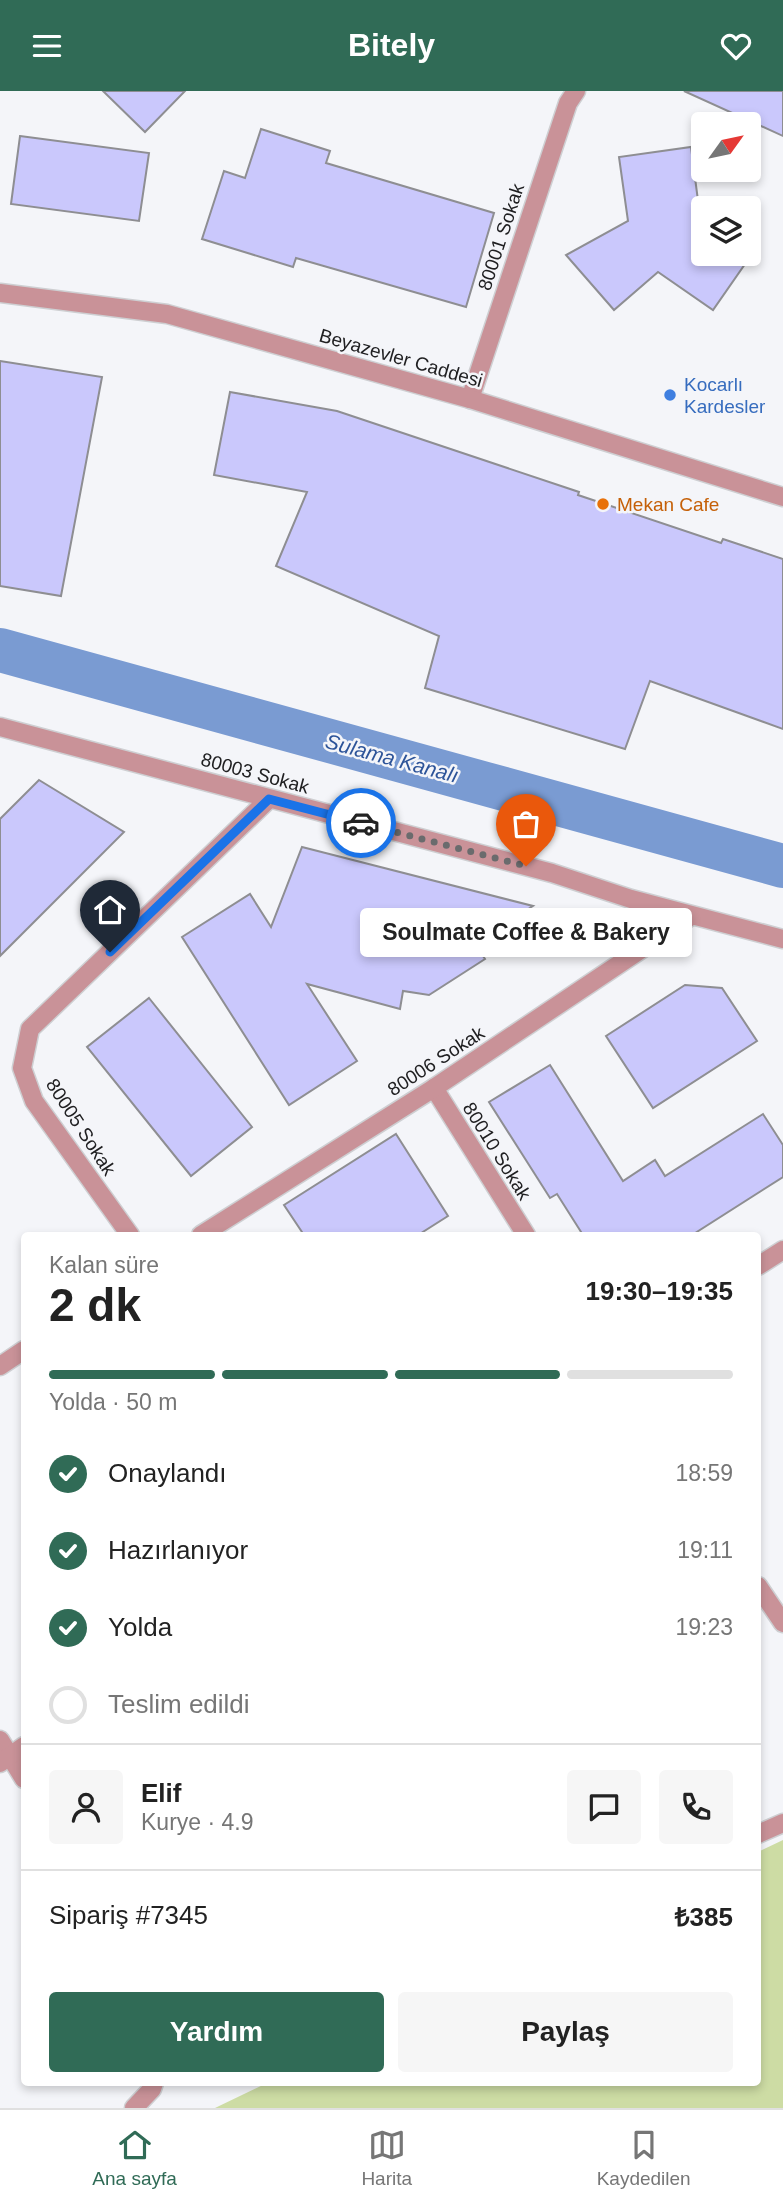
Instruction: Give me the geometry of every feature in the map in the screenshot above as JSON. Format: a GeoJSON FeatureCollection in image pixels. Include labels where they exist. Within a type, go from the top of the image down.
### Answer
{"type":"FeatureCollection","features":[{"type":"Feature","properties":{"kind":"street","name":"80001 Sokak"},"geometry":{"type":"LineString","coordinates":[[470,399],[568,103],[576,91]]}},
{"type":"Feature","properties":{"kind":"street","name":"Beyazevler Caddesi"},"geometry":{"type":"LineString","coordinates":[[0,293],[167,314],[470,399],[783,497]]}},
{"type":"Feature","properties":{"kind":"street","name":"80003 Sokak"},"geometry":{"type":"LineString","coordinates":[[0,727],[552,873],[691,916],[783,939]]}},
{"type":"Feature","properties":{"kind":"street","name":"80005 Sokak"},"geometry":{"type":"LineString","coordinates":[[128,1232],[34,1101],[22,1068],[30,1029],[269,799]]}},
{"type":"Feature","properties":{"kind":"street","name":"80006 Sokak"},"geometry":{"type":"LineString","coordinates":[[206,1232],[433,1088],[691,916]]}},
{"type":"Feature","properties":{"kind":"street","name":"80010 Sokak"},"geometry":{"type":"LineString","coordinates":[[433,1088],[524,1232]]}},
{"type":"Feature","properties":{"kind":"street"},"geometry":{"type":"LineString","coordinates":[[761,1264],[783,1250]]}},
{"type":"Feature","properties":{"kind":"street"},"geometry":{"type":"LineString","coordinates":[[0,1366],[21,1352]]}},
{"type":"Feature","properties":{"kind":"street"},"geometry":{"type":"LineString","coordinates":[[761,1590],[783,1623]]}},
{"type":"Feature","properties":{"kind":"street"},"geometry":{"type":"LineString","coordinates":[[0,1740],[21,1773]]}},
{"type":"Feature","properties":{"kind":"street"},"geometry":{"type":"LineString","coordinates":[[761,1833],[783,1823]]}},
{"type":"Feature","properties":{"kind":"street"},"geometry":{"type":"LineString","coordinates":[[134,2108],[153,2086]]}},
{"type":"Feature","properties":{"kind":"green space"},"geometry":{"type":"Polygon","coordinates":[[[783,1840],[783,2108],[215,2108],[261,2086],[761,2086],[761,1851],[783,1840]]]}},
{"type":"Feature","properties":{"kind":"building"},"geometry":{"type":"Polygon","coordinates":[[[103,91],[185,91],[145,132],[103,91]]]}},
{"type":"Feature","properties":{"kind":"building"},"geometry":{"type":"Polygon","coordinates":[[[684,91],[783,91],[783,136],[761,126],[761,112],[730,112],[684,91]]]}},
{"type":"Feature","properties":{"kind":"building"},"geometry":{"type":"Polygon","coordinates":[[[261,129],[330,151],[326,163],[494,213],[466,307],[296,258],[293,267],[202,239],[224,171],[245,178],[261,129]]]}},
{"type":"Feature","properties":{"kind":"building"},"geometry":{"type":"Polygon","coordinates":[[[20,136],[149,153],[139,221],[11,204],[20,136]]]}},
{"type":"Feature","properties":{"kind":"building"},"geometry":{"type":"Polygon","coordinates":[[[691,147],[691,182],[696,182],[697,196],[691,196],[691,266],[744,266],[713,310],[658,272],[614,310],[566,255],[628,221],[619,157],[691,147]]]}},
{"type":"Feature","properties":{"kind":"building"},"geometry":{"type":"Polygon","coordinates":[[[0,361],[102,377],[61,596],[0,586],[0,361]]]}},
{"type":"Feature","properties":{"kind":"building"},"geometry":{"type":"Polygon","coordinates":[[[230,392],[337,411],[721,543],[723,539],[783,559],[783,729],[650,681],[625,749],[425,688],[439,636],[276,566],[307,492],[214,475],[230,392]]]}},
{"type":"Feature","properties":{"kind":"building"},"geometry":{"type":"Polygon","coordinates":[[[39,780],[124,832],[0,956],[0,819],[39,780]]]}},
{"type":"Feature","properties":{"kind":"building"},"geometry":{"type":"Polygon","coordinates":[[[302,847],[533,906],[474,943],[485,959],[429,995],[403,991],[400,1009],[307,984],[357,1061],[289,1105],[182,937],[250,894],[271,927],[302,847]]]}},
{"type":"Feature","properties":{"kind":"building"},"geometry":{"type":"Polygon","coordinates":[[[685,985],[722,988],[757,1041],[653,1108],[606,1036],[685,985]]]}},
{"type":"Feature","properties":{"kind":"building"},"geometry":{"type":"Polygon","coordinates":[[[149,998],[252,1127],[191,1176],[87,1047],[149,998]]]}},
{"type":"Feature","properties":{"kind":"building"},"geometry":{"type":"Polygon","coordinates":[[[550,1065],[623,1181],[655,1160],[665,1176],[763,1114],[783,1145],[783,1177],[697,1232],[581,1232],[557,1194],[550,1198],[489,1102],[550,1065]]]}},
{"type":"Feature","properties":{"kind":"building"},"geometry":{"type":"Polygon","coordinates":[[[396,1134],[448,1216],[423,1232],[302,1232],[284,1205],[396,1134]]]}},
{"type":"Feature","properties":{"kind":"waterway","name":"Sulama Kanalı"},"geometry":{"type":"LineString","coordinates":[[0,650],[783,866]]}},
{"type":"Feature","properties":{"kind":"way so far"},"geometry":{"type":"LineString","coordinates":[[361,823],[526,866]]}},
{"type":"Feature","properties":{"kind":"place","name":"Kocarlı Kardesler"},"geometry":{"type":"Point","coordinates":[670,395]}},
{"type":"Feature","properties":{"kind":"place","name":"Mekan Cafe"},"geometry":{"type":"Point","coordinates":[603,504]}},
{"type":"Feature","properties":{"kind":"place","name":"Soulmate Coffee & Bakery"},"geometry":{"type":"Point","coordinates":[526,866]}},
{"type":"Feature","properties":{"kind":"route"},"geometry":{"type":"LineString","coordinates":[[110,952],[269,799],[361,823]]}}]}
